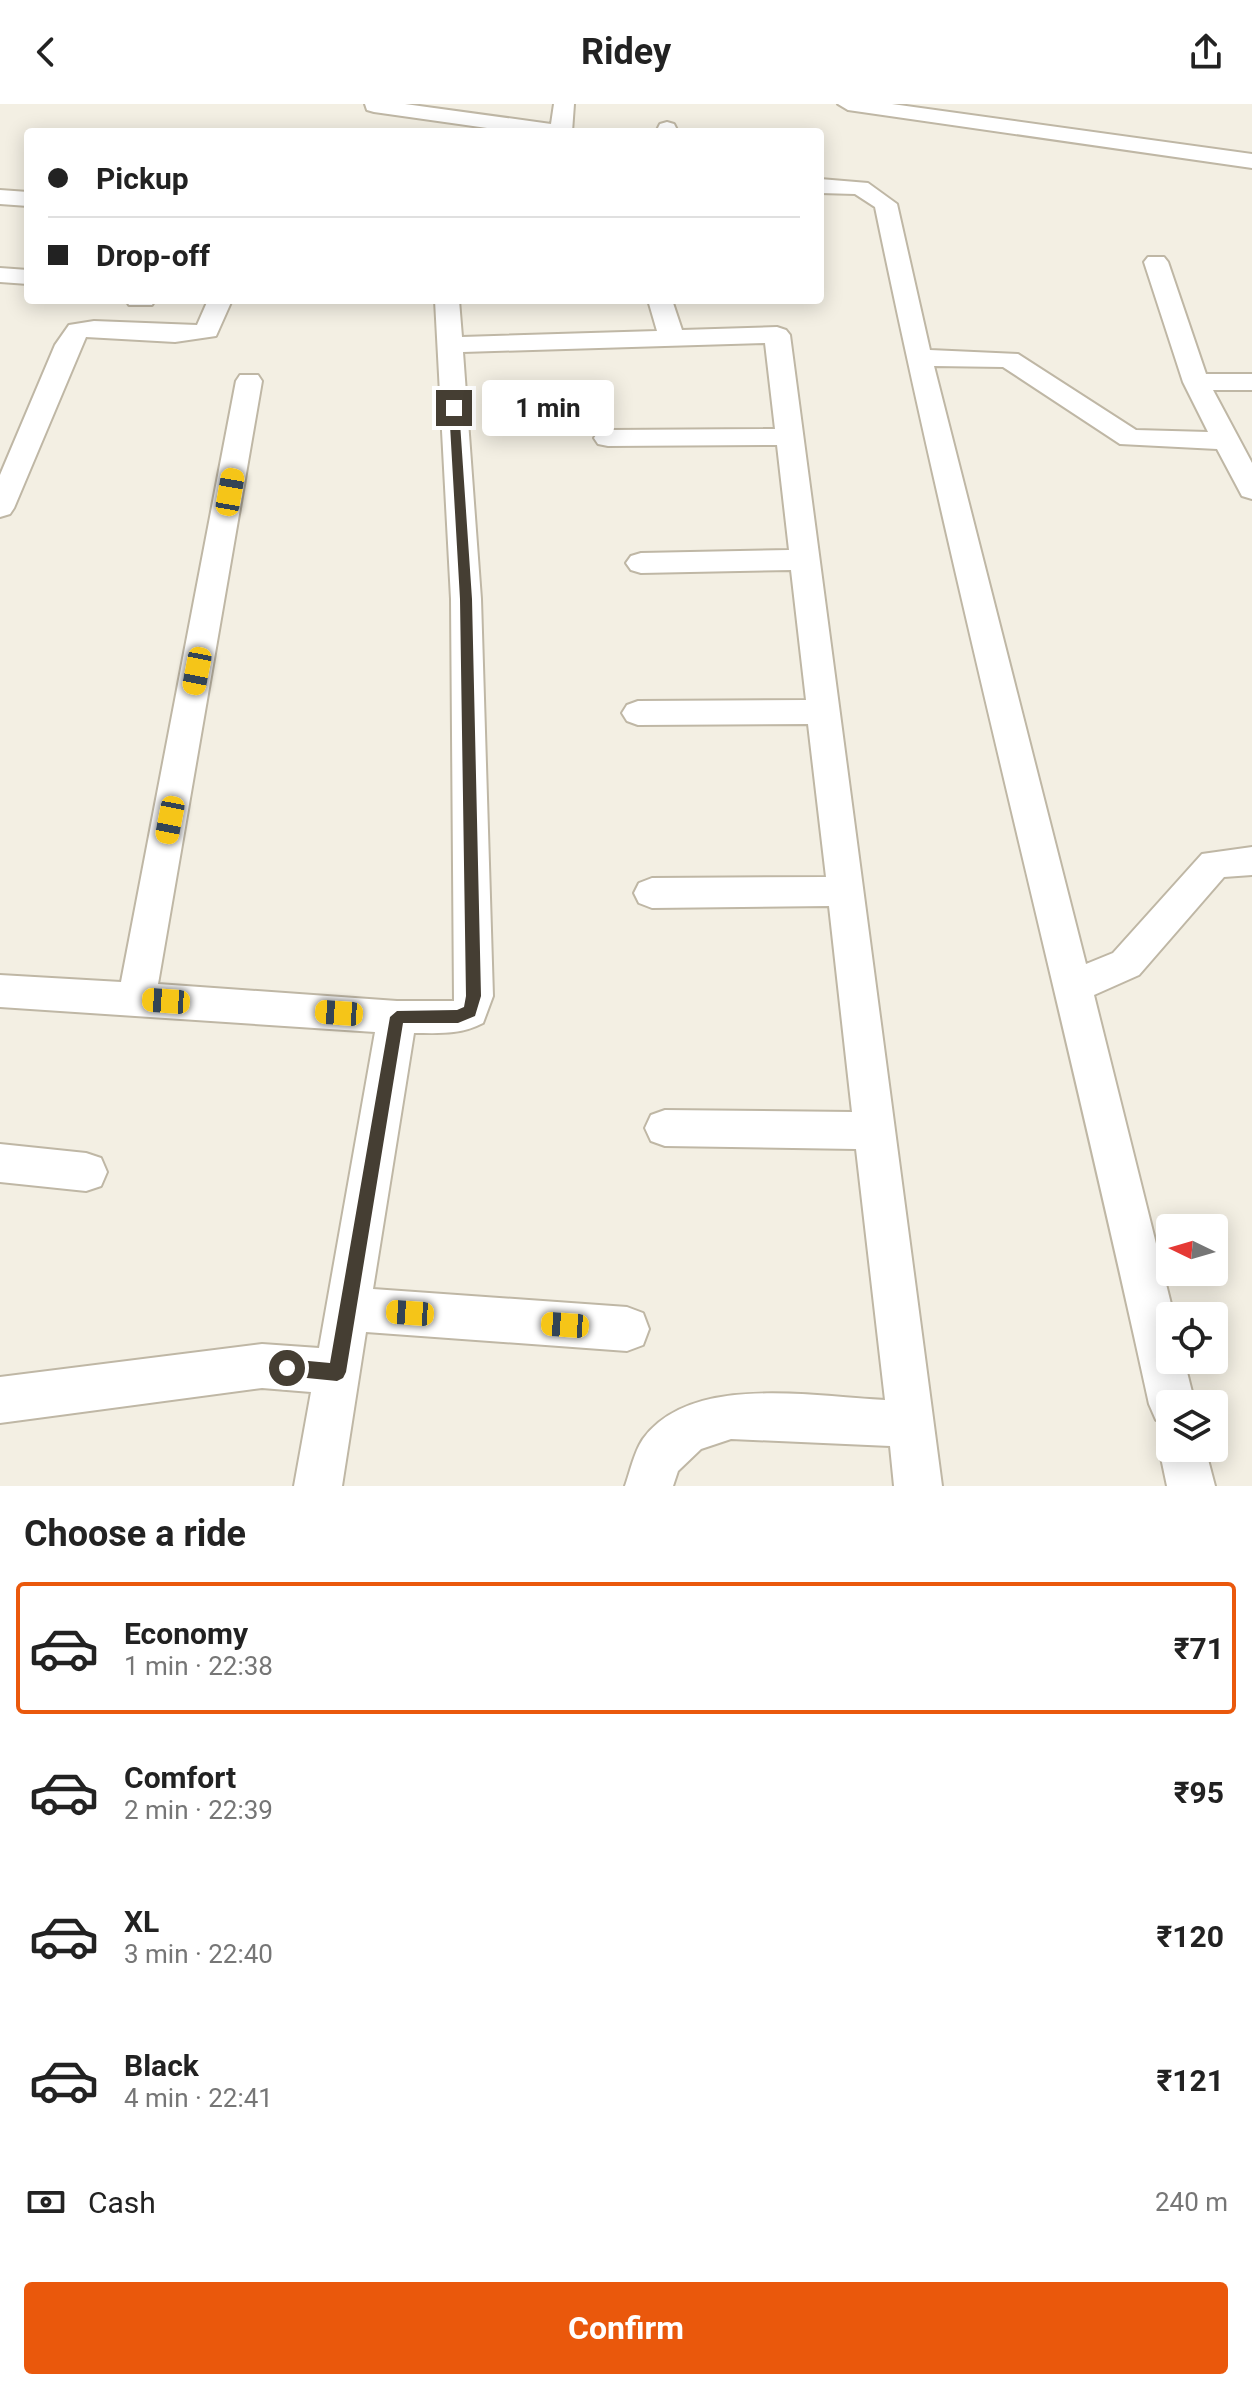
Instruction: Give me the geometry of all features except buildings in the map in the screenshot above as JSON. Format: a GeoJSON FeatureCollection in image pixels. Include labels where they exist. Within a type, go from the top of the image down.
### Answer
{"type":"FeatureCollection","features":[{"type":"Feature","properties":{"kind":"street"},"geometry":{"type":"LineString","coordinates":[[561,128],[564,104]]}},
{"type":"Feature","properties":{"kind":"street"},"geometry":{"type":"LineString","coordinates":[[848,104],[1252,161]]}},
{"type":"Feature","properties":{"kind":"street"},"geometry":{"type":"LineString","coordinates":[[365,128],[374,105],[533,128]]}},
{"type":"Feature","properties":{"kind":"street"},"geometry":{"type":"LineString","coordinates":[[824,186],[860,188],[886,204],[990,657],[1144,1274],[1169,1390]]}},
{"type":"Feature","properties":{"kind":"street"},"geometry":{"type":"LineString","coordinates":[[0,197],[24,199]]}},
{"type":"Feature","properties":{"kind":"street"},"geometry":{"type":"LineString","coordinates":[[1156,262],[1196,382],[1252,490]]}},
{"type":"Feature","properties":{"kind":"street"},"geometry":{"type":"LineString","coordinates":[[0,275],[24,277]]}},
{"type":"Feature","properties":{"kind":"street"},"geometry":{"type":"LineString","coordinates":[[0,508],[68,345],[78,330],[96,327],[190,335],[207,331],[218,304]]}},
{"type":"Feature","properties":{"kind":"street"},"geometry":{"type":"LineString","coordinates":[[0,991],[397,1017],[458,1017],[470,1011],[474,996],[466,599],[447,304]]}},
{"type":"Feature","properties":{"kind":"street"},"geometry":{"type":"LineString","coordinates":[[661,304],[672,338]]}},
{"type":"Feature","properties":{"kind":"street"},"geometry":{"type":"LineString","coordinates":[[450,345],[777,335],[918,1486]]}},
{"type":"Feature","properties":{"kind":"street"},"geometry":{"type":"LineString","coordinates":[[920,358],[1009,359],[1130,438],[1227,441]]}},
{"type":"Feature","properties":{"kind":"street"},"geometry":{"type":"LineString","coordinates":[[137,999],[249,381]]}},
{"type":"Feature","properties":{"kind":"street"},"geometry":{"type":"LineString","coordinates":[[1196,382],[1252,382]]}},
{"type":"Feature","properties":{"kind":"street"},"geometry":{"type":"LineString","coordinates":[[608,438],[789,437]]}},
{"type":"Feature","properties":{"kind":"street"},"geometry":{"type":"LineString","coordinates":[[641,563],[804,560]]}},
{"type":"Feature","properties":{"kind":"street"},"geometry":{"type":"LineString","coordinates":[[638,713],[823,712]]}},
{"type":"Feature","properties":{"kind":"street"},"geometry":{"type":"LineString","coordinates":[[1072,987],[1126,964],[1214,864],[1252,861]]}},
{"type":"Feature","properties":{"kind":"street"},"geometry":{"type":"LineString","coordinates":[[652,893],[844,891]]}},
{"type":"Feature","properties":{"kind":"street"},"geometry":{"type":"LineString","coordinates":[[318,1486],[397,1017]]}},
{"type":"Feature","properties":{"kind":"street"},"geometry":{"type":"LineString","coordinates":[[665,1128],[873,1131]]}},
{"type":"Feature","properties":{"kind":"street"},"geometry":{"type":"LineString","coordinates":[[0,1163],[86,1172]]}},
{"type":"Feature","properties":{"kind":"street"},"geometry":{"type":"LineString","coordinates":[[348,1309],[627,1329]]}},
{"type":"Feature","properties":{"kind":"street"},"geometry":{"type":"LineString","coordinates":[[0,1400],[262,1366],[337,1372]]}},
{"type":"Feature","properties":{"kind":"street"},"geometry":{"type":"LineString","coordinates":[[649,1486],[659,1456],[687,1431],[731,1416],[909,1424]]}},
{"type":"Feature","properties":{"kind":"street"},"geometry":{"type":"LineString","coordinates":[[1185,1462],[1191,1486]]}},
{"type":"Feature","properties":{"kind":"route"},"geometry":{"type":"LineString","coordinates":[[287,1368],[337,1372],[397,1017],[458,1017],[470,1011],[474,996],[466,599],[454,408]]}}]}
